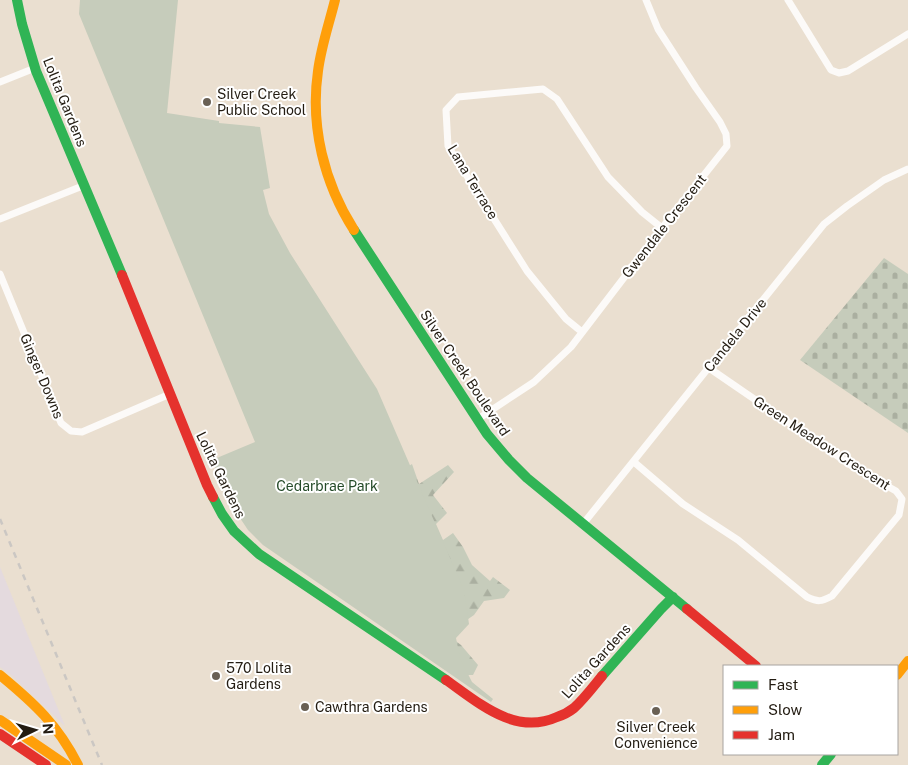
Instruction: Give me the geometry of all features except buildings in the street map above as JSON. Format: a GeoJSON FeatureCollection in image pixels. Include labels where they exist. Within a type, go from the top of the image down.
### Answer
{"type":"FeatureCollection","features":[{"type":"Feature","properties":{"kind":"street","name":"Lolita Gardens"},"geometry":{"type":"LineString","coordinates":[[17,0],[21,23],[35,68],[85,185],[207,485],[222,514],[234,531],[259,554],[496,714],[521,723],[545,722],[573,709],[660,609],[673,597]]}},
{"type":"Feature","properties":{"kind":"street","name":"Silver Creek Boulevard"},"geometry":{"type":"LineString","coordinates":[[335,0],[318,73],[316,96],[317,122],[326,172],[343,212],[360,240],[487,434],[509,460],[527,478],[755,665]]}},
{"type":"Feature","properties":{"kind":"street","name":"Gwendale Crescent"},"geometry":{"type":"LineString","coordinates":[[478,419],[534,382],[571,347],[727,146],[726,134],[720,122],[658,30],[646,0]]}},
{"type":"Feature","properties":{"kind":"street"},"geometry":{"type":"LineString","coordinates":[[788,0],[831,70],[839,73],[848,71],[908,34]]}},
{"type":"Feature","properties":{"kind":"street"},"geometry":{"type":"LineString","coordinates":[[0,82],[35,68]]}},
{"type":"Feature","properties":{"kind":"street","name":"Lana Terrace"},"geometry":{"type":"LineString","coordinates":[[582,332],[566,319],[527,271],[448,146],[446,110],[458,97],[543,89],[557,99],[608,177],[642,212],[662,228]]}},
{"type":"Feature","properties":{"kind":"street","name":"Candela Drive"},"geometry":{"type":"LineString","coordinates":[[583,524],[824,224],[884,180],[908,169]]}},
{"type":"Feature","properties":{"kind":"street"},"geometry":{"type":"LineString","coordinates":[[0,219],[85,185]]}},
{"type":"Feature","properties":{"kind":"street","name":"Ginger Downs"},"geometry":{"type":"LineString","coordinates":[[0,274],[61,423],[71,431],[82,432],[170,394]]}},
{"type":"Feature","properties":{"kind":"street","name":"Green Meadow Crescent"},"geometry":{"type":"LineString","coordinates":[[634,462],[683,504],[738,540],[807,597],[815,601],[824,601],[832,596],[899,515],[902,499],[896,491],[855,468],[709,368]]}},
{"type":"Feature","properties":{"kind":"street"},"geometry":{"type":"LineString","coordinates":[[898,674],[908,661]]}},
{"type":"Feature","properties":{"kind":"street"},"geometry":{"type":"LineString","coordinates":[[0,674],[50,721],[62,736],[78,765]]}},
{"type":"Feature","properties":{"kind":"street"},"geometry":{"type":"LineString","coordinates":[[0,720],[63,763]]}},
{"type":"Feature","properties":{"kind":"street"},"geometry":{"type":"LineString","coordinates":[[0,734],[46,765]]}},
{"type":"Feature","properties":{"kind":"street"},"geometry":{"type":"LineString","coordinates":[[822,765],[830,755]]}},
{"type":"Feature","properties":{"kind":"shaded area"},"geometry":{"type":"Polygon","coordinates":[[[0,567],[65,726],[0,667],[0,567]]]}},
{"type":"Feature","properties":{"kind":"green space","name":"Cedarbrae Park"},"geometry":{"type":"Polygon","coordinates":[[[80,0],[178,0],[167,113],[219,121],[219,123],[260,127],[270,188],[263,190],[269,214],[290,253],[377,389],[464,590],[469,624],[456,638],[460,658],[472,682],[493,699],[491,702],[263,545],[248,530],[232,506],[212,460],[255,442],[79,14],[80,0]]]}},
{"type":"Feature","properties":{"kind":"green space"},"geometry":{"type":"Polygon","coordinates":[[[884,258],[908,274],[908,433],[800,360],[884,258]]]}},
{"type":"Feature","properties":{"kind":"green space"},"geometry":{"type":"Polygon","coordinates":[[[412,464],[419,484],[448,465],[454,472],[433,495],[447,513],[436,524],[443,540],[453,533],[472,565],[490,581],[493,577],[510,590],[504,598],[484,601],[474,615],[461,624],[453,639],[461,645],[478,665],[473,675],[464,675],[398,473],[412,464]]]}},
{"type":"Feature","properties":{"kind":"railway"},"geometry":{"type":"LineString","coordinates":[[0,519],[102,765]]}},
{"type":"Feature","properties":{"kind":"traffic: fast"},"geometry":{"type":"LineString","coordinates":[[17,0],[36,71],[122,275]]}},
{"type":"Feature","properties":{"kind":"traffic: fast"},"geometry":{"type":"LineString","coordinates":[[354,230],[487,434],[509,460],[527,478],[687,609]]}},
{"type":"Feature","properties":{"kind":"traffic: fast"},"geometry":{"type":"LineString","coordinates":[[213,497],[234,531],[259,554],[446,680]]}},
{"type":"Feature","properties":{"kind":"traffic: fast"},"geometry":{"type":"LineString","coordinates":[[602,676],[673,597]]}},
{"type":"Feature","properties":{"kind":"traffic: fast"},"geometry":{"type":"LineString","coordinates":[[822,765],[830,755]]}},
{"type":"Feature","properties":{"kind":"traffic: slow"},"geometry":{"type":"LineString","coordinates":[[335,0],[319,62],[316,112],[318,133],[327,174],[354,230]]}},
{"type":"Feature","properties":{"kind":"traffic: slow"},"geometry":{"type":"LineString","coordinates":[[898,674],[908,661]]}},
{"type":"Feature","properties":{"kind":"traffic: slow"},"geometry":{"type":"LineString","coordinates":[[0,675],[24,695],[53,726],[78,765]]}},
{"type":"Feature","properties":{"kind":"traffic: slow"},"geometry":{"type":"LineString","coordinates":[[0,720],[66,765]]}},
{"type":"Feature","properties":{"kind":"traffic: jam"},"geometry":{"type":"LineString","coordinates":[[122,275],[213,497]]}},
{"type":"Feature","properties":{"kind":"traffic: jam"},"geometry":{"type":"LineString","coordinates":[[687,609],[755,665]]}},
{"type":"Feature","properties":{"kind":"traffic: jam"},"geometry":{"type":"LineString","coordinates":[[446,680],[498,714],[512,720],[542,722],[574,708],[602,676]]}},
{"type":"Feature","properties":{"kind":"traffic: jam"},"geometry":{"type":"LineString","coordinates":[[0,734],[46,765]]}},
{"type":"Feature","properties":{"kind":"place","name":"Silver Creek Public School"},"geometry":{"type":"Point","coordinates":[207,102]}},
{"type":"Feature","properties":{"kind":"place","name":"570 Lolita Gardens"},"geometry":{"type":"Point","coordinates":[216,676]}},
{"type":"Feature","properties":{"kind":"place","name":"Cawthra Gardens"},"geometry":{"type":"Point","coordinates":[305,707]}},
{"type":"Feature","properties":{"kind":"place","name":"Silver Creek Convenience"},"geometry":{"type":"Point","coordinates":[656,711]}}]}
